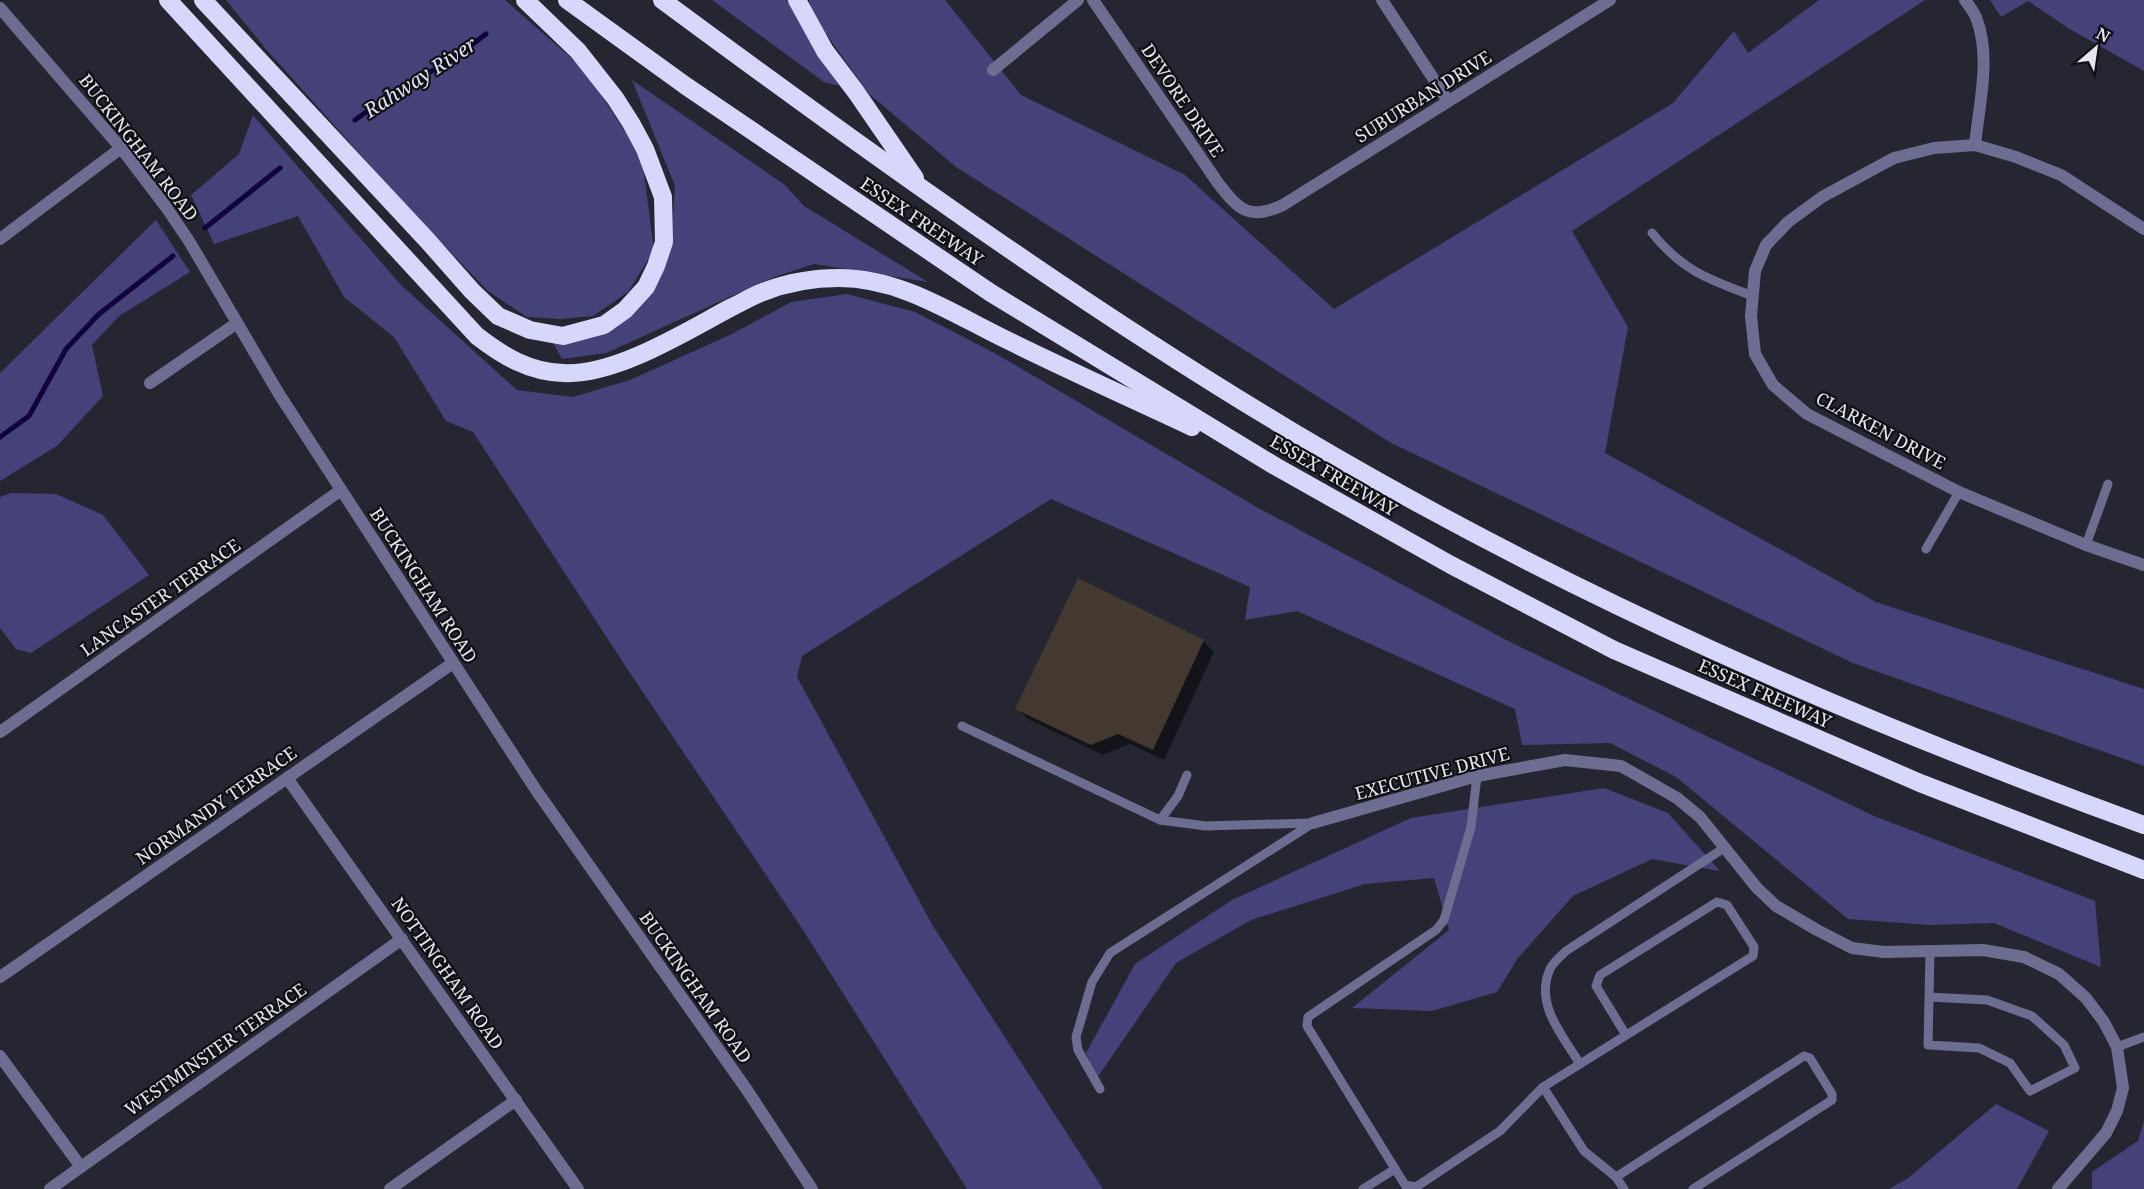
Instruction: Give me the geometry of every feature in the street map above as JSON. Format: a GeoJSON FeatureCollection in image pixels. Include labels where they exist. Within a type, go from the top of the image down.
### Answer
{"type":"FeatureCollection","features":[{"type":"Feature","properties":{"kind":"highway"},"geometry":{"type":"LineString","coordinates":[[168,0],[477,336],[512,360],[532,368],[562,374],[590,371],[626,360],[673,339],[762,292],[799,282],[837,278],[862,279],[886,283],[948,308],[1004,339],[1275,466]]}},
{"type":"Feature","properties":{"kind":"highway"},"geometry":{"type":"LineString","coordinates":[[203,0],[472,291],[498,316],[530,330],[563,336],[604,325],[625,310],[646,287],[664,242],[663,197],[645,149],[632,123],[615,98],[578,51],[525,0]]}},
{"type":"Feature","properties":{"kind":"highway","name":"ESSEX FREEWAY"},"geometry":{"type":"LineString","coordinates":[[567,0],[696,92],[991,293],[1275,466],[1451,565],[1614,650],[1920,783],[2144,870]]}},
{"type":"Feature","properties":{"kind":"highway","name":"ESSEX FREEWAY"},"geometry":{"type":"LineString","coordinates":[[662,0],[1017,256],[1300,436],[1494,544],[1637,615],[1774,679],[1990,768],[2144,825]]}},
{"type":"Feature","properties":{"kind":"highway"},"geometry":{"type":"LineString","coordinates":[[797,0],[825,51],[923,190]]}},
{"type":"Feature","properties":{"kind":"street"},"geometry":{"type":"LineString","coordinates":[[993,70],[1078,0]]}},
{"type":"Feature","properties":{"kind":"street","name":"DEVORE DRIVE"},"geometry":{"type":"LineString","coordinates":[[1093,0],[1235,206],[1251,212]]}},
{"type":"Feature","properties":{"kind":"street"},"geometry":{"type":"LineString","coordinates":[[1382,0],[1448,101]]}},
{"type":"Feature","properties":{"kind":"street","name":"SUBURBAN DRIVE"},"geometry":{"type":"LineString","coordinates":[[1251,212],[1266,213],[1283,205],[1610,0]]}},
{"type":"Feature","properties":{"kind":"street"},"geometry":{"type":"LineString","coordinates":[[1965,0],[1977,17],[1983,40],[1983,70],[1975,145]]}},
{"type":"Feature","properties":{"kind":"street","name":"BUCKINGHAM ROAD"},"geometry":{"type":"LineString","coordinates":[[0,8],[121,148],[189,241],[279,394],[536,790],[747,1090],[812,1189]]}},
{"type":"Feature","properties":{"kind":"street","name":"CLARKEN DRIVE"},"geometry":{"type":"LineString","coordinates":[[2144,229],[2061,175],[2016,157],[1975,145],[1934,148],[1894,158],[1822,197],[1788,222],[1766,244],[1755,271],[1751,315],[1755,354],[1773,385],[1807,414],[1959,492],[2086,545],[2144,565]]}},
{"type":"Feature","properties":{"kind":"street"},"geometry":{"type":"LineString","coordinates":[[0,239],[121,148]]}},
{"type":"Feature","properties":{"kind":"street"},"geometry":{"type":"LineString","coordinates":[[150,383],[237,323]]}},
{"type":"Feature","properties":{"kind":"street","name":"LANCASTER TERRACE"},"geometry":{"type":"LineString","coordinates":[[0,732],[341,490]]}},
{"type":"Feature","properties":{"kind":"street","name":"NORMANDY TERRACE"},"geometry":{"type":"LineString","coordinates":[[0,977],[453,663]]}},
{"type":"Feature","properties":{"kind":"street","name":"EXECUTIVE DRIVE"},"geometry":{"type":"LineString","coordinates":[[1313,823],[1478,776],[1565,760],[1621,766],[1677,798],[1700,817],[1757,888],[1776,906],[1843,944],[1852,948],[1884,952],[1983,950],[2024,957],[2059,974],[2086,998],[2104,1022],[2117,1047],[2122,1088],[2117,1111],[2106,1133],[2058,1189]]}},
{"type":"Feature","properties":{"kind":"street","name":"NOTTINGHAM ROAD"},"geometry":{"type":"LineString","coordinates":[[287,778],[578,1189]]}},
{"type":"Feature","properties":{"kind":"street","name":"WESTMINSTER TERRACE"},"geometry":{"type":"LineString","coordinates":[[50,1189],[402,939]]}},
{"type":"Feature","properties":{"kind":"street"},"geometry":{"type":"LineString","coordinates":[[0,1056],[81,1167]]}},
{"type":"Feature","properties":{"kind":"street"},"geometry":{"type":"LineString","coordinates":[[390,1189],[516,1101]]}},
{"type":"Feature","properties":{"kind":"lane"},"geometry":{"type":"LineString","coordinates":[[1652,232],[1669,253],[1690,269],[1753,296]]}},
{"type":"Feature","properties":{"kind":"lane"},"geometry":{"type":"LineString","coordinates":[[2086,545],[2108,484]]}},
{"type":"Feature","properties":{"kind":"lane"},"geometry":{"type":"LineString","coordinates":[[1926,549],[1959,492]]}},
{"type":"Feature","properties":{"kind":"lane"},"geometry":{"type":"LineString","coordinates":[[962,726],[1160,820],[1206,826],[1313,823]]}},
{"type":"Feature","properties":{"kind":"lane"},"geometry":{"type":"LineString","coordinates":[[1160,820],[1178,796],[1187,775]]}},
{"type":"Feature","properties":{"kind":"lane"},"geometry":{"type":"LineString","coordinates":[[1478,776],[1471,827],[1444,920],[1436,930],[1308,1017],[1306,1026],[1405,1185],[1416,1187],[1500,1131],[1543,1087],[1753,956],[1754,947],[1727,905],[1717,902],[1600,975],[1596,986],[1626,1035]]}},
{"type":"Feature","properties":{"kind":"lane"},"geometry":{"type":"LineString","coordinates":[[1100,1089],[1078,1050],[1076,1037],[1092,982],[1110,953],[1313,823]]}},
{"type":"Feature","properties":{"kind":"lane"},"geometry":{"type":"LineString","coordinates":[[1580,1064],[1547,1009],[1545,989],[1550,968],[1566,951],[1724,848]]}},
{"type":"Feature","properties":{"kind":"lane"},"geometry":{"type":"LineString","coordinates":[[1929,997],[1987,1000],[2032,1016],[2064,1045],[2075,1068],[2030,1091],[2010,1063],[1979,1048],[1928,1045],[1929,997],[1930,952]]}},
{"type":"Feature","properties":{"kind":"lane"},"geometry":{"type":"LineString","coordinates":[[2117,1047],[2144,1037]]}},
{"type":"Feature","properties":{"kind":"lane"},"geometry":{"type":"LineString","coordinates":[[1616,1177],[1804,1056],[1810,1058],[1832,1094],[1832,1101],[1693,1189]]}},
{"type":"Feature","properties":{"kind":"lane"},"geometry":{"type":"LineString","coordinates":[[1543,1087],[1584,1151],[1616,1177],[1624,1189]]}},
{"type":"Feature","properties":{"kind":"lane"},"geometry":{"type":"LineString","coordinates":[[1363,1189],[1395,1169]]}},
{"type":"Feature","properties":{"kind":"shaded area"},"geometry":{"type":"Polygon","coordinates":[[[226,0],[505,0],[585,70],[642,158],[654,250],[628,292],[593,316],[560,319],[527,317],[488,291],[411,211],[266,49],[226,0]]]}},
{"type":"Feature","properties":{"kind":"shaded area"},"geometry":{"type":"Polygon","coordinates":[[[712,0],[791,0],[839,86],[824,82],[712,0]]]}},
{"type":"Feature","properties":{"kind":"shaded area"},"geometry":{"type":"Polygon","coordinates":[[[809,0],[945,0],[1021,95],[1185,175],[1334,309],[1673,103],[1734,31],[1748,53],[1819,0],[1925,0],[1572,231],[1628,327],[1605,453],[1876,602],[2144,689],[2144,766],[1853,663],[1391,443],[956,167],[869,94],[814,17],[809,0]]]}},
{"type":"Feature","properties":{"kind":"shaded area"},"geometry":{"type":"Polygon","coordinates":[[[1990,0],[2144,0],[2144,71],[2068,28],[2028,1],[2001,17],[1990,0]]]}},
{"type":"Feature","properties":{"kind":"shaded area"},"geometry":{"type":"Polygon","coordinates":[[[632,80],[785,185],[804,206],[928,282],[814,264],[774,277],[606,353],[562,359],[552,341],[608,333],[652,292],[671,245],[675,186],[632,80]]]}},
{"type":"Feature","properties":{"kind":"shaded area"},"geometry":{"type":"Polygon","coordinates":[[[253,115],[401,285],[517,390],[573,397],[630,380],[732,334],[791,302],[847,294],[915,312],[998,355],[1260,509],[1510,642],[1874,816],[2095,901],[2101,967],[1994,923],[1930,925],[1848,919],[1676,777],[1610,743],[1522,745],[1515,709],[1297,611],[1245,620],[1250,587],[1051,499],[802,656],[797,677],[933,926],[1103,1189],[967,1189],[803,930],[624,664],[473,432],[446,421],[394,337],[344,297],[298,216],[214,244],[191,195],[239,154],[253,115]]]}},
{"type":"Feature","properties":{"kind":"shaded area"},"geometry":{"type":"Polygon","coordinates":[[[156,220],[190,272],[119,316],[92,345],[103,396],[57,446],[0,481],[0,373],[156,220]]]}},
{"type":"Feature","properties":{"kind":"shaded area"},"geometry":{"type":"Polygon","coordinates":[[[11,493],[56,494],[103,515],[149,575],[31,653],[16,649],[0,628],[0,497],[11,493]]]}},
{"type":"Feature","properties":{"kind":"shaded area"},"geometry":{"type":"Polygon","coordinates":[[[1604,788],[1668,813],[1720,871],[1652,859],[1573,896],[1518,958],[1497,992],[1432,1011],[1352,1008],[1449,930],[1434,878],[1365,884],[1251,920],[1176,963],[1097,1078],[1086,1053],[1135,964],[1232,900],[1411,818],[1604,788]]]}},
{"type":"Feature","properties":{"kind":"shaded area"},"geometry":{"type":"Polygon","coordinates":[[[1996,1104],[2049,1131],[2017,1189],[1889,1189],[1908,1178],[1996,1104]]]}},
{"type":"Feature","properties":{"kind":"shaded area"},"geometry":{"type":"Polygon","coordinates":[[[2144,1121],[2144,1189],[2092,1189],[2092,1172],[2138,1141],[2144,1121]]]}},
{"type":"Feature","properties":{"kind":"building"},"geometry":{"type":"Polygon","coordinates":[[[1078,578],[1204,640],[1153,750],[1118,734],[1091,745],[1015,709],[1078,578]]]}},
{"type":"Feature","properties":{"kind":"waterway","name":"Rahway River"},"geometry":{"type":"LineString","coordinates":[[355,120],[403,86],[449,62],[486,34]]}},
{"type":"Feature","properties":{"kind":"waterway","name":"Rahway River"},"geometry":{"type":"LineString","coordinates":[[205,228],[280,168]]}},
{"type":"Feature","properties":{"kind":"waterway","name":"Rahway River"},"geometry":{"type":"LineString","coordinates":[[0,437],[29,416],[66,349],[99,314],[173,256]]}}]}
